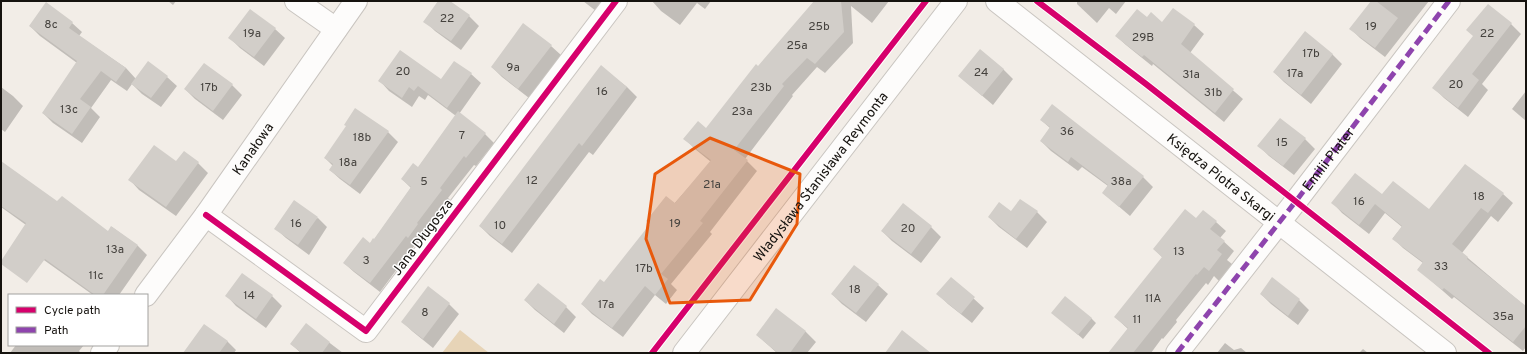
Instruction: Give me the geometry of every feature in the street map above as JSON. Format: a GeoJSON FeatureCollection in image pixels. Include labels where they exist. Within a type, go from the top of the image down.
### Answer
{"type":"FeatureCollection","features":[{"type":"Feature","properties":{"kind":"street"},"geometry":{"type":"LineString","coordinates":[[296,1],[336,28]]}},
{"type":"Feature","properties":{"kind":"street","name":"Kanałowa"},"geometry":{"type":"LineString","coordinates":[[147,294],[206,215],[356,1]]}},
{"type":"Feature","properties":{"kind":"street","name":"Jana Długosza"},"geometry":{"type":"LineString","coordinates":[[206,215],[366,331],[616,1]]}},
{"type":"Feature","properties":{"kind":"street","name":"Władysława Stanisława Reymonta"},"geometry":{"type":"LineString","coordinates":[[684,353],[956,1]]}},
{"type":"Feature","properties":{"kind":"street","name":"Księdza Piotra Skargi"},"geometry":{"type":"LineString","coordinates":[[997,1],[1445,353]]}},
{"type":"Feature","properties":{"kind":"street","name":"Emilii Plater"},"geometry":{"type":"LineString","coordinates":[[1177,353],[1449,1]]}},
{"type":"Feature","properties":{"kind":"highlighted area"},"geometry":{"type":"Polygon","coordinates":[[[710,138],[800,174],[797,224],[750,300],[670,303],[646,239],[655,174],[710,138]]]}},
{"type":"Feature","properties":{"kind":"shaded area"},"geometry":{"type":"Polygon","coordinates":[[[460,330],[489,353],[442,353],[460,330]]]}},
{"type":"Feature","properties":{"kind":"building"},"geometry":{"type":"Polygon","coordinates":[[[438,1],[450,1],[470,15],[451,41],[423,22],[438,1]]]}},
{"type":"Feature","properties":{"kind":"building"},"geometry":{"type":"Polygon","coordinates":[[[814,1],[841,1],[844,32],[815,64],[807,58],[782,84],[784,86],[734,150],[748,160],[700,221],[703,223],[661,274],[668,279],[655,295],[645,286],[612,328],[581,304],[600,279],[604,282],[650,224],[646,221],[666,196],[675,203],[711,160],[683,139],[698,121],[706,128],[756,64],[758,66],[814,1]]]}},
{"type":"Feature","properties":{"kind":"building"},"geometry":{"type":"Polygon","coordinates":[[[1371,1],[1376,1],[1398,18],[1375,48],[1349,29],[1371,1]]]}},
{"type":"Feature","properties":{"kind":"building"},"geometry":{"type":"Polygon","coordinates":[[[46,2],[73,22],[69,28],[126,68],[116,82],[101,71],[80,99],[91,107],[72,134],[42,113],[77,61],[29,26],[46,2]]]}},
{"type":"Feature","properties":{"kind":"building"},"geometry":{"type":"Polygon","coordinates":[[[1488,4],[1512,23],[1472,74],[1479,80],[1458,108],[1432,88],[1473,36],[1466,30],[1488,4]]]}},
{"type":"Feature","properties":{"kind":"building"},"geometry":{"type":"Polygon","coordinates":[[[1173,8],[1195,24],[1181,44],[1234,89],[1215,113],[1144,55],[1142,57],[1115,36],[1137,9],[1147,17],[1151,12],[1162,22],[1173,8]]]}},
{"type":"Feature","properties":{"kind":"building"},"geometry":{"type":"Polygon","coordinates":[[[250,9],[276,28],[254,57],[228,38],[250,9]]]}},
{"type":"Feature","properties":{"kind":"building"},"geometry":{"type":"Polygon","coordinates":[[[523,23],[552,45],[518,89],[491,67],[523,23]]]}},
{"type":"Feature","properties":{"kind":"building"},"geometry":{"type":"Polygon","coordinates":[[[1305,31],[1333,54],[1301,95],[1273,72],[1305,31]]]}},
{"type":"Feature","properties":{"kind":"building"},"geometry":{"type":"Polygon","coordinates":[[[980,49],[1004,69],[982,96],[958,76],[980,49]]]}},
{"type":"Feature","properties":{"kind":"building"},"geometry":{"type":"Polygon","coordinates":[[[400,50],[441,79],[454,61],[472,73],[447,108],[418,86],[414,91],[409,87],[402,98],[378,81],[400,50]]]}},
{"type":"Feature","properties":{"kind":"building"},"geometry":{"type":"Polygon","coordinates":[[[148,61],[168,76],[151,98],[131,84],[148,61]]]}},
{"type":"Feature","properties":{"kind":"building"},"geometry":{"type":"Polygon","coordinates":[[[204,63],[233,84],[213,111],[184,89],[204,63]]]}},
{"type":"Feature","properties":{"kind":"building"},"geometry":{"type":"Polygon","coordinates":[[[601,65],[627,87],[582,146],[579,143],[502,244],[479,226],[601,65]]]}},
{"type":"Feature","properties":{"kind":"building"},"geometry":{"type":"Polygon","coordinates":[[[1052,104],[1144,176],[1119,207],[1102,193],[1108,185],[1071,157],[1068,162],[1040,141],[1050,127],[1040,120],[1052,104]]]}},
{"type":"Feature","properties":{"kind":"building"},"geometry":{"type":"Polygon","coordinates":[[[355,108],[389,131],[350,185],[329,170],[333,164],[324,158],[346,126],[344,125],[355,108]]]}},
{"type":"Feature","properties":{"kind":"building"},"geometry":{"type":"Polygon","coordinates":[[[458,111],[486,133],[466,158],[464,156],[440,188],[442,190],[417,223],[418,224],[408,238],[406,236],[370,283],[343,263],[363,237],[370,243],[373,238],[374,239],[411,187],[401,179],[413,163],[418,167],[458,111]]]}},
{"type":"Feature","properties":{"kind":"building"},"geometry":{"type":"Polygon","coordinates":[[[1280,118],[1306,138],[1283,166],[1257,146],[1280,118]]]}},
{"type":"Feature","properties":{"kind":"building"},"geometry":{"type":"Polygon","coordinates":[[[154,145],[176,161],[184,151],[199,162],[166,207],[128,180],[154,145]]]}},
{"type":"Feature","properties":{"kind":"building"},"geometry":{"type":"Polygon","coordinates":[[[1,161],[57,201],[62,196],[108,231],[111,226],[138,245],[104,294],[94,294],[45,259],[27,283],[1,264],[1,261],[26,223],[1,206],[1,161]]]}},
{"type":"Feature","properties":{"kind":"building"},"geometry":{"type":"Polygon","coordinates":[[[1465,164],[1504,193],[1488,213],[1481,208],[1452,244],[1468,257],[1467,259],[1526,306],[1526,326],[1513,342],[1444,288],[1442,290],[1417,270],[1423,262],[1392,239],[1402,226],[1375,204],[1359,225],[1331,203],[1355,173],[1382,194],[1393,181],[1429,209],[1465,164]]]}},
{"type":"Feature","properties":{"kind":"building"},"geometry":{"type":"Polygon","coordinates":[[[1020,199],[1038,211],[1016,239],[988,217],[999,202],[1011,211],[1020,199]]]}},
{"type":"Feature","properties":{"kind":"building"},"geometry":{"type":"Polygon","coordinates":[[[294,200],[318,217],[298,245],[274,229],[294,200]]]}},
{"type":"Feature","properties":{"kind":"building"},"geometry":{"type":"Polygon","coordinates":[[[903,203],[932,226],[911,254],[881,231],[903,203]]]}},
{"type":"Feature","properties":{"kind":"building"},"geometry":{"type":"Polygon","coordinates":[[[1185,209],[1196,218],[1203,210],[1217,221],[1210,229],[1225,241],[1217,250],[1222,254],[1209,271],[1204,267],[1197,275],[1196,274],[1133,353],[1108,353],[1128,328],[1114,317],[1162,257],[1153,249],[1185,209]]]}},
{"type":"Feature","properties":{"kind":"building"},"geometry":{"type":"Polygon","coordinates":[[[854,265],[879,284],[856,313],[831,294],[854,265]]]}},
{"type":"Feature","properties":{"kind":"building"},"geometry":{"type":"Polygon","coordinates":[[[242,273],[273,295],[256,319],[225,296],[242,273]]]}},
{"type":"Feature","properties":{"kind":"building"},"geometry":{"type":"Polygon","coordinates":[[[951,277],[975,297],[961,314],[936,294],[951,277]]]}},
{"type":"Feature","properties":{"kind":"building"},"geometry":{"type":"Polygon","coordinates":[[[1272,277],[1300,299],[1288,316],[1260,294],[1272,277]]]}},
{"type":"Feature","properties":{"kind":"building"},"geometry":{"type":"Polygon","coordinates":[[[538,283],[567,306],[554,324],[524,300],[538,283]]]}},
{"type":"Feature","properties":{"kind":"building"},"geometry":{"type":"Polygon","coordinates":[[[428,286],[450,303],[423,339],[401,322],[428,286]]]}},
{"type":"Feature","properties":{"kind":"building"},"geometry":{"type":"Polygon","coordinates":[[[1065,296],[1092,318],[1078,335],[1051,313],[1065,296]]]}},
{"type":"Feature","properties":{"kind":"building"},"geometry":{"type":"Polygon","coordinates":[[[776,308],[806,331],[790,353],[778,353],[756,335],[776,308]]]}},
{"type":"Feature","properties":{"kind":"building"},"geometry":{"type":"Polygon","coordinates":[[[306,323],[330,342],[322,353],[302,353],[290,344],[306,323]]]}},
{"type":"Feature","properties":{"kind":"building"},"geometry":{"type":"Polygon","coordinates":[[[204,324],[228,341],[219,353],[183,353],[204,324]]]}},
{"type":"Feature","properties":{"kind":"building"},"geometry":{"type":"Polygon","coordinates":[[[902,330],[931,353],[885,353],[902,330]]]}},
{"type":"Feature","properties":{"kind":"marked path"},"geometry":{"type":"LineString","coordinates":[[1177,353],[1296,201],[1449,1]]}},
{"type":"Feature","properties":{"kind":"cycle path"},"geometry":{"type":"LineString","coordinates":[[206,215],[366,331],[616,1]]}},
{"type":"Feature","properties":{"kind":"cycle path"},"geometry":{"type":"LineString","coordinates":[[652,353],[926,1]]}},
{"type":"Feature","properties":{"kind":"cycle path"},"geometry":{"type":"LineString","coordinates":[[1037,1],[1146,84],[1489,353]]}}]}
